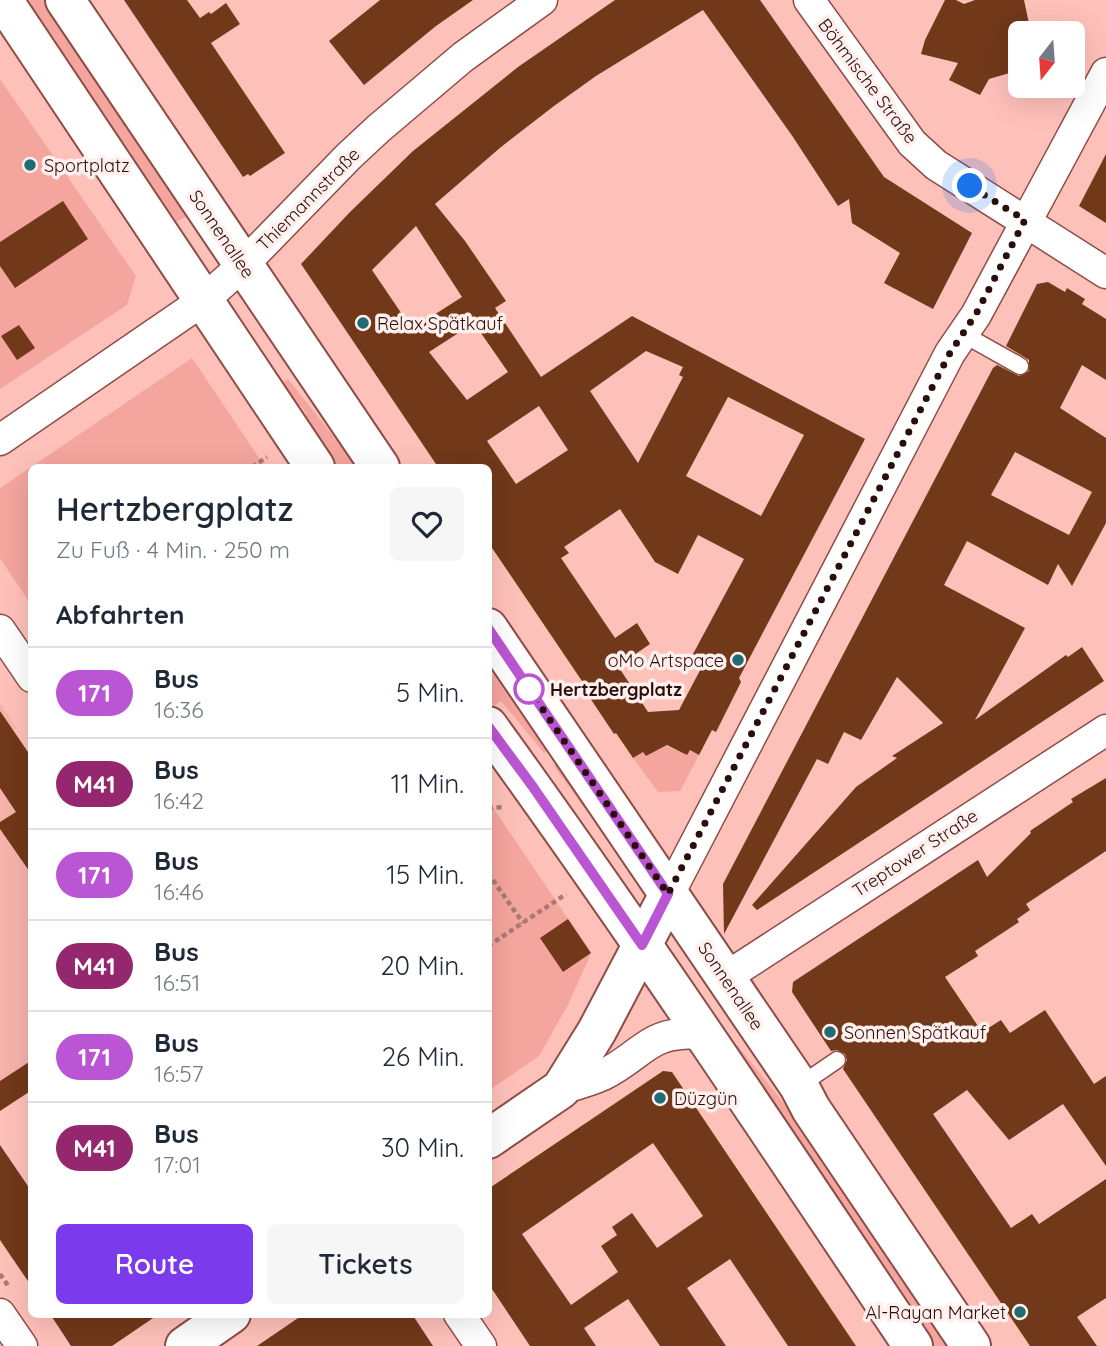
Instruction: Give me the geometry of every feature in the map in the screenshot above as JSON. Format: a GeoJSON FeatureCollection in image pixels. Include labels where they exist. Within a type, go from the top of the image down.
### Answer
{"type":"FeatureCollection","features":[{"type":"Feature","properties":{"kind":"main road"},"geometry":{"type":"LineString","coordinates":[[3,0],[314,464]]}},
{"type":"Feature","properties":{"kind":"main road","name":"Sonnenallee"},"geometry":{"type":"LineString","coordinates":[[65,0],[378,464]]}},
{"type":"Feature","properties":{"kind":"main road","name":"Sonnenallee"},"geometry":{"type":"LineString","coordinates":[[492,634],[799,1086],[811,1109],[971,1346]]}},
{"type":"Feature","properties":{"kind":"main road"},"geometry":{"type":"LineString","coordinates":[[492,731],[642,945],[914,1346]]}},
{"type":"Feature","properties":{"kind":"main road"},"geometry":{"type":"LineString","coordinates":[[492,1136],[561,1089],[580,1062],[668,894]]}},
{"type":"Feature","properties":{"kind":"main road"},"geometry":{"type":"LineString","coordinates":[[185,1346],[225,1318]]}},
{"type":"Feature","properties":{"kind":"street","name":"Thiemannstraße"},"geometry":{"type":"LineString","coordinates":[[0,440],[204,300],[243,265],[378,129],[463,58],[542,0]]}},
{"type":"Feature","properties":{"kind":"street","name":"Böhmische Straße"},"geometry":{"type":"LineString","coordinates":[[809,0],[912,143],[936,165],[1106,273]]}},
{"type":"Feature","properties":{"kind":"street"},"geometry":{"type":"LineString","coordinates":[[668,894],[944,364],[976,314],[1106,73]]}},
{"type":"Feature","properties":{"kind":"street"},"geometry":{"type":"LineString","coordinates":[[1,634],[28,671]]}},
{"type":"Feature","properties":{"kind":"street","name":"Treptower Straße"},"geometry":{"type":"LineString","coordinates":[[726,978],[1106,730]]}},
{"type":"Feature","properties":{"kind":"street"},"geometry":{"type":"LineString","coordinates":[[561,1089],[603,1074],[660,1038],[680,1033],[703,1034]]}},
{"type":"Feature","properties":{"kind":"street"},"geometry":{"type":"LineString","coordinates":[[0,1314],[22,1346]]}},
{"type":"Feature","properties":{"kind":"street"},"geometry":{"type":"LineString","coordinates":[[462,1318],[481,1346]]}},
{"type":"Feature","properties":{"kind":"lane"},"geometry":{"type":"LineString","coordinates":[[963,334],[1020,366]]}},
{"type":"Feature","properties":{"kind":"lane"},"geometry":{"type":"LineString","coordinates":[[799,1086],[837,1060]]}},
{"type":"Feature","properties":{"kind":"path"},"geometry":{"type":"LineString","coordinates":[[256,464],[267,457]]}},
{"type":"Feature","properties":{"kind":"path"},"geometry":{"type":"LineString","coordinates":[[492,808],[505,807]]}},
{"type":"Feature","properties":{"kind":"path"},"geometry":{"type":"LineString","coordinates":[[492,879],[523,923]]}},
{"type":"Feature","properties":{"kind":"path"},"geometry":{"type":"LineString","coordinates":[[492,943],[565,894]]}},
{"type":"Feature","properties":{"kind":"shaded area"},"geometry":{"type":"Polygon","coordinates":[[[22,0],[46,0],[189,214],[177,222],[153,187],[148,190],[126,157],[131,153],[124,143],[119,147],[102,122],[107,117],[100,108],[95,111],[71,76],[76,72],[70,63],[65,66],[37,25],[42,21],[35,11],[30,14],[22,0]]]}},
{"type":"Feature","properties":{"kind":"shaded area","name":"Sportplatz"},"geometry":{"type":"Polygon","coordinates":[[[0,79],[136,276],[127,305],[0,389],[0,79]]]}},
{"type":"Feature","properties":{"kind":"shaded area"},"geometry":{"type":"Polygon","coordinates":[[[192,358],[263,464],[35,464],[192,358]]]}},
{"type":"Feature","properties":{"kind":"shaded area"},"geometry":{"type":"Polygon","coordinates":[[[288,379],[356,464],[332,464],[302,419],[307,415],[301,406],[295,409],[279,385],[288,379]]]}},
{"type":"Feature","properties":{"kind":"shaded area"},"geometry":{"type":"Polygon","coordinates":[[[28,469],[28,600],[0,558],[0,488],[28,469]]]}},
{"type":"Feature","properties":{"kind":"shaded area"},"geometry":{"type":"Polygon","coordinates":[[[492,663],[589,806],[585,809],[554,766],[556,764],[547,751],[544,753],[501,701],[494,706],[492,663]]]}},
{"type":"Feature","properties":{"kind":"shaded area"},"geometry":{"type":"Polygon","coordinates":[[[0,703],[28,752],[28,1062],[0,1081],[0,703]]]}},
{"type":"Feature","properties":{"kind":"shaded area"},"geometry":{"type":"Polygon","coordinates":[[[666,746],[687,754],[690,750],[699,755],[680,791],[658,792],[633,758],[643,752],[646,756],[666,746]]]}},
{"type":"Feature","properties":{"kind":"shaded area"},"geometry":{"type":"Polygon","coordinates":[[[492,806],[591,953],[569,1003],[539,1056],[492,1088],[492,806]]]}},
{"type":"Feature","properties":{"kind":"shaded area"},"geometry":{"type":"Polygon","coordinates":[[[737,1045],[803,1127],[952,1346],[933,1346],[733,1048],[737,1045]]]}},
{"type":"Feature","properties":{"kind":"building"},"geometry":{"type":"Polygon","coordinates":[[[124,0],[187,0],[200,18],[226,3],[240,24],[211,43],[285,153],[250,176],[248,174],[243,177],[124,0]]]}},
{"type":"Feature","properties":{"kind":"building"},"geometry":{"type":"Polygon","coordinates":[[[380,0],[473,0],[436,26],[364,85],[329,41],[380,0]]]}},
{"type":"Feature","properties":{"kind":"building"},"geometry":{"type":"Polygon","coordinates":[[[615,0],[760,0],[884,177],[972,233],[933,309],[884,283],[900,253],[852,223],[849,199],[838,206],[703,10],[596,76],[554,106],[435,204],[465,241],[506,301],[495,308],[541,377],[632,316],[865,439],[739,678],[741,682],[716,732],[712,730],[699,755],[690,750],[687,755],[667,745],[646,756],[643,752],[633,758],[616,733],[614,734],[584,689],[586,687],[492,548],[492,464],[436,464],[301,264],[413,151],[518,67],[615,0]],[[416,226],[372,270],[412,329],[462,297],[416,226]],[[474,323],[429,352],[467,400],[508,372],[474,323]],[[646,351],[590,391],[638,463],[683,377],[679,375],[683,367],[646,351]],[[728,397],[686,476],[761,516],[804,435],[728,397]],[[539,406],[487,441],[516,484],[568,450],[539,406]],[[620,509],[564,547],[569,553],[561,558],[615,638],[637,623],[650,644],[618,666],[648,712],[679,710],[705,661],[693,654],[744,559],[698,535],[678,574],[655,562],[620,509]]]}},
{"type":"Feature","properties":{"kind":"building"},"geometry":{"type":"Polygon","coordinates":[[[945,0],[956,0],[964,4],[975,0],[1024,0],[1028,21],[1008,21],[1008,73],[989,79],[980,95],[949,80],[958,63],[921,54],[945,0]]]}},
{"type":"Feature","properties":{"kind":"building"},"geometry":{"type":"Polygon","coordinates":[[[1106,154],[1106,223],[1079,206],[1106,154]]]}},
{"type":"Feature","properties":{"kind":"building"},"geometry":{"type":"Polygon","coordinates":[[[63,201],[88,239],[15,288],[0,266],[0,242],[63,201]]]}},
{"type":"Feature","properties":{"kind":"building"},"geometry":{"type":"Polygon","coordinates":[[[1048,282],[1065,292],[1067,288],[1085,299],[1082,304],[1106,319],[1106,380],[1082,365],[1060,408],[1106,438],[1106,523],[1072,586],[1058,564],[1048,585],[967,541],[944,585],[1025,628],[975,720],[1066,655],[1068,657],[1082,647],[1104,681],[757,910],[752,905],[856,787],[897,758],[892,756],[943,723],[897,677],[861,740],[844,732],[828,764],[817,759],[724,934],[723,884],[993,368],[997,365],[1019,376],[1029,371],[1029,360],[1006,346],[1037,284],[1048,282]],[[1015,452],[991,495],[1069,535],[1092,492],[1015,452]]]}},
{"type":"Feature","properties":{"kind":"building"},"geometry":{"type":"Polygon","coordinates":[[[19,325],[35,348],[17,360],[1,336],[19,325]]]}},
{"type":"Feature","properties":{"kind":"building"},"geometry":{"type":"Polygon","coordinates":[[[0,711],[28,752],[28,869],[0,829],[0,822],[16,812],[0,788],[0,711]]]}},
{"type":"Feature","properties":{"kind":"building"},"geometry":{"type":"Polygon","coordinates":[[[1106,778],[1106,851],[1026,904],[1030,910],[1017,919],[1019,922],[975,951],[978,956],[945,977],[982,1032],[1001,1020],[1010,1033],[1045,1010],[1094,1084],[1106,1076],[1106,1166],[1063,1104],[1009,1140],[967,1090],[933,1114],[1011,1228],[1032,1214],[1039,1224],[1106,1179],[1106,1298],[1077,1317],[1097,1346],[1030,1346],[843,1069],[847,1060],[845,1054],[837,1050],[831,1051],[792,992],[793,982],[978,860],[987,877],[1030,831],[1073,802],[1071,799],[1106,778]]]}},
{"type":"Feature","properties":{"kind":"building"},"geometry":{"type":"Polygon","coordinates":[[[568,919],[591,953],[563,972],[540,938],[568,919]]]}},
{"type":"Feature","properties":{"kind":"building"},"geometry":{"type":"Polygon","coordinates":[[[28,1063],[28,1093],[0,1111],[0,1081],[28,1063]]]}},
{"type":"Feature","properties":{"kind":"building"},"geometry":{"type":"Polygon","coordinates":[[[663,1071],[672,1072],[856,1346],[788,1346],[730,1259],[687,1288],[726,1346],[660,1346],[628,1299],[584,1328],[596,1346],[530,1346],[492,1289],[492,1186],[663,1071]],[[653,1143],[522,1234],[571,1305],[618,1272],[601,1246],[617,1235],[612,1227],[632,1213],[657,1248],[703,1216],[653,1143]]]}},
{"type":"Feature","properties":{"kind":"building"},"geometry":{"type":"Polygon","coordinates":[[[0,1145],[28,1186],[28,1281],[0,1240],[0,1145]]]}},
{"type":"Feature","properties":{"kind":"building"},"geometry":{"type":"Polygon","coordinates":[[[53,1318],[153,1318],[112,1346],[71,1346],[53,1318]]]}},
{"type":"Feature","properties":{"kind":"building"},"geometry":{"type":"Polygon","coordinates":[[[298,1318],[415,1318],[433,1346],[257,1346],[298,1318]]]}},
{"type":"Feature","properties":{"kind":"bus line","name":"171"},"geometry":{"type":"LineString","coordinates":[[492,634],[668,894],[642,945],[492,731]]}},
{"type":"Feature","properties":{"kind":"place","name":"Sportplatz"},"geometry":{"type":"Point","coordinates":[30,165]}},
{"type":"Feature","properties":{"kind":"place","name":"Relax Spätkauf"},"geometry":{"type":"Point","coordinates":[363,323]}},
{"type":"Feature","properties":{"kind":"place","name":"oMo Artspace"},"geometry":{"type":"Point","coordinates":[738,660]}},
{"type":"Feature","properties":{"kind":"place","name":"Hertzbergplatz"},"geometry":{"type":"Point","coordinates":[529,689]}},
{"type":"Feature","properties":{"kind":"place","name":"Sonnen Spätkauf"},"geometry":{"type":"Point","coordinates":[830,1032]}},
{"type":"Feature","properties":{"kind":"place","name":"Düzgün"},"geometry":{"type":"Point","coordinates":[660,1098]}},
{"type":"Feature","properties":{"kind":"place","name":"Al-Rayan Market"},"geometry":{"type":"Point","coordinates":[1020,1312]}},
{"type":"Feature","properties":{"kind":"route"},"geometry":{"type":"LineString","coordinates":[[529,689],[668,894],[950,353],[976,314],[1025,220],[970,186]]}}]}
